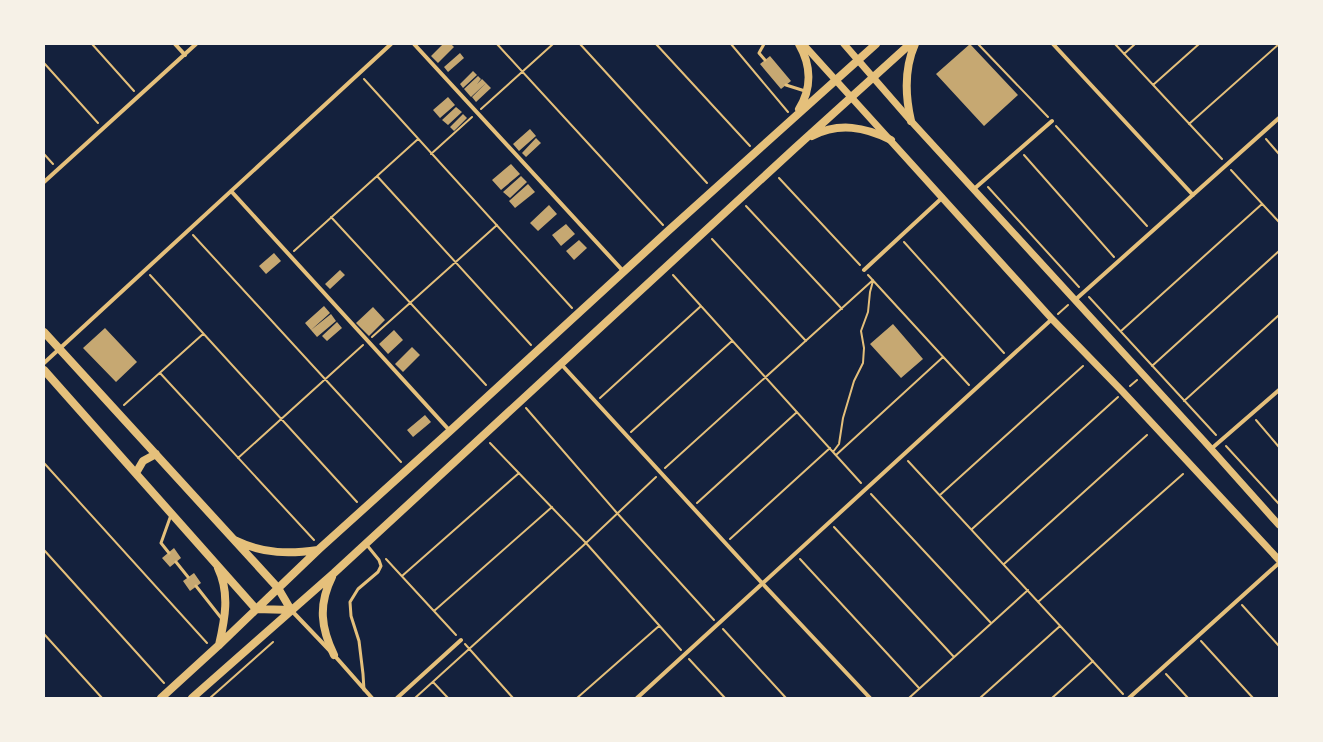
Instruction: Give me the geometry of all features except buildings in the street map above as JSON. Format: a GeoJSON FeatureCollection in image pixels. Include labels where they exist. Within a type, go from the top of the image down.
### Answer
{"type":"FeatureCollection","features":[{"type":"Feature","properties":{"kind":"main road"},"geometry":{"type":"LineString","coordinates":[[161,698],[219,645],[318,550],[624,272],[802,105],[809,82],[808,67],[804,51],[799,44]]}},
{"type":"Feature","properties":{"kind":"main road"},"geometry":{"type":"LineString","coordinates":[[791,115],[836,80],[876,44]]}},
{"type":"Feature","properties":{"kind":"main road"},"geometry":{"type":"LineString","coordinates":[[192,698],[366,544],[910,44]]}},
{"type":"Feature","properties":{"kind":"main road"},"geometry":{"type":"LineString","coordinates":[[911,121],[906,92],[906,78],[915,44]]}},
{"type":"Feature","properties":{"kind":"main road"},"geometry":{"type":"LineString","coordinates":[[794,149],[805,140],[819,133],[848,127],[877,133],[891,140]]}},
{"type":"Feature","properties":{"kind":"main road"},"geometry":{"type":"LineString","coordinates":[[44,332],[278,588],[291,610]]}},
{"type":"Feature","properties":{"kind":"main road"},"geometry":{"type":"LineString","coordinates":[[44,370],[256,608],[291,610]]}},
{"type":"Feature","properties":{"kind":"main road"},"geometry":{"type":"LineString","coordinates":[[136,473],[143,461],[156,454]]}},
{"type":"Feature","properties":{"kind":"main road"},"geometry":{"type":"LineString","coordinates":[[232,539],[256,548],[278,553],[318,550]]}},
{"type":"Feature","properties":{"kind":"main road"},"geometry":{"type":"LineString","coordinates":[[210,557],[219,570],[226,600],[224,622],[219,645]]}},
{"type":"Feature","properties":{"kind":"main road"},"geometry":{"type":"LineString","coordinates":[[334,573],[328,585],[323,609],[323,625],[327,640],[334,655]]}},
{"type":"Feature","properties":{"kind":"street"},"geometry":{"type":"LineString","coordinates":[[175,44],[185,55]]}},
{"type":"Feature","properties":{"kind":"street"},"geometry":{"type":"LineString","coordinates":[[44,182],[196,44]]}},
{"type":"Feature","properties":{"kind":"street"},"geometry":{"type":"LineString","coordinates":[[44,362],[391,44]]}},
{"type":"Feature","properties":{"kind":"street"},"geometry":{"type":"LineString","coordinates":[[414,44],[624,272]]}},
{"type":"Feature","properties":{"kind":"street"},"geometry":{"type":"LineString","coordinates":[[803,44],[1052,319],[1123,392],[1279,562],[1162,669],[1128,698]]}},
{"type":"Feature","properties":{"kind":"street"},"geometry":{"type":"LineString","coordinates":[[844,44],[911,121],[1279,525]]}},
{"type":"Feature","properties":{"kind":"street"},"geometry":{"type":"LineString","coordinates":[[1053,44],[1193,195]]}},
{"type":"Feature","properties":{"kind":"street"},"geometry":{"type":"LineString","coordinates":[[1075,300],[1279,118]]}},
{"type":"Feature","properties":{"kind":"street"},"geometry":{"type":"LineString","coordinates":[[974,189],[1052,121]]}},
{"type":"Feature","properties":{"kind":"street"},"geometry":{"type":"LineString","coordinates":[[231,191],[450,431]]}},
{"type":"Feature","properties":{"kind":"street"},"geometry":{"type":"LineString","coordinates":[[864,270],[943,197]]}},
{"type":"Feature","properties":{"kind":"street"},"geometry":{"type":"LineString","coordinates":[[637,698],[1052,319]]}},
{"type":"Feature","properties":{"kind":"street"},"geometry":{"type":"LineString","coordinates":[[561,364],[870,698]]}},
{"type":"Feature","properties":{"kind":"street"},"geometry":{"type":"LineString","coordinates":[[1211,449],[1279,390]]}},
{"type":"Feature","properties":{"kind":"street"},"geometry":{"type":"LineString","coordinates":[[291,610],[372,698]]}},
{"type":"Feature","properties":{"kind":"street"},"geometry":{"type":"LineString","coordinates":[[398,698],[461,640]]}},
{"type":"Feature","properties":{"kind":"lane"},"geometry":{"type":"LineString","coordinates":[[764,44],[759,53],[765,60]]}},
{"type":"Feature","properties":{"kind":"lane"},"geometry":{"type":"LineString","coordinates":[[786,85],[807,91]]}},
{"type":"Feature","properties":{"kind":"lane"},"geometry":{"type":"LineString","coordinates":[[169,553],[161,543],[172,513]]}},
{"type":"Feature","properties":{"kind":"lane"},"geometry":{"type":"LineString","coordinates":[[364,690],[359,641],[351,616],[350,602],[358,589],[378,572],[381,566],[379,560],[366,544]]}},
{"type":"Feature","properties":{"kind":"lane"},"geometry":{"type":"LineString","coordinates":[[176,562],[188,577]]}},
{"type":"Feature","properties":{"kind":"lane"},"geometry":{"type":"LineString","coordinates":[[196,586],[224,622]]}},
{"type":"Feature","properties":{"kind":"path"},"geometry":{"type":"LineString","coordinates":[[92,44],[139,96]]}},
{"type":"Feature","properties":{"kind":"path"},"geometry":{"type":"LineString","coordinates":[[497,44],[663,226]]}},
{"type":"Feature","properties":{"kind":"path"},"geometry":{"type":"LineString","coordinates":[[431,154],[553,44]]}},
{"type":"Feature","properties":{"kind":"path"},"geometry":{"type":"LineString","coordinates":[[580,44],[708,185]]}},
{"type":"Feature","properties":{"kind":"path"},"geometry":{"type":"LineString","coordinates":[[656,44],[750,147]]}},
{"type":"Feature","properties":{"kind":"path"},"geometry":{"type":"LineString","coordinates":[[731,44],[791,115]]}},
{"type":"Feature","properties":{"kind":"path"},"geometry":{"type":"LineString","coordinates":[[978,44],[1052,121],[1152,231]]}},
{"type":"Feature","properties":{"kind":"path"},"geometry":{"type":"LineString","coordinates":[[1115,44],[1279,222]]}},
{"type":"Feature","properties":{"kind":"path"},"geometry":{"type":"LineString","coordinates":[[1124,54],[1135,44]]}},
{"type":"Feature","properties":{"kind":"path"},"geometry":{"type":"LineString","coordinates":[[1153,85],[1199,44]]}},
{"type":"Feature","properties":{"kind":"path"},"geometry":{"type":"LineString","coordinates":[[1189,124],[1279,44]]}},
{"type":"Feature","properties":{"kind":"path"},"geometry":{"type":"LineString","coordinates":[[44,64],[103,129]]}},
{"type":"Feature","properties":{"kind":"path"},"geometry":{"type":"LineString","coordinates":[[359,74],[572,308]]}},
{"type":"Feature","properties":{"kind":"path"},"geometry":{"type":"LineString","coordinates":[[1261,134],[1279,154]]}},
{"type":"Feature","properties":{"kind":"path"},"geometry":{"type":"LineString","coordinates":[[290,254],[418,139]]}},
{"type":"Feature","properties":{"kind":"path"},"geometry":{"type":"LineString","coordinates":[[1020,149],[1118,261]]}},
{"type":"Feature","properties":{"kind":"path"},"geometry":{"type":"LineString","coordinates":[[44,154],[58,170]]}},
{"type":"Feature","properties":{"kind":"path"},"geometry":{"type":"LineString","coordinates":[[377,176],[531,345]]}},
{"type":"Feature","properties":{"kind":"path"},"geometry":{"type":"LineString","coordinates":[[779,178],[974,391]]}},
{"type":"Feature","properties":{"kind":"path"},"geometry":{"type":"LineString","coordinates":[[983,181],[1279,504]]}},
{"type":"Feature","properties":{"kind":"path"},"geometry":{"type":"LineString","coordinates":[[1111,340],[1262,204]]}},
{"type":"Feature","properties":{"kind":"path"},"geometry":{"type":"LineString","coordinates":[[746,206],[842,309]]}},
{"type":"Feature","properties":{"kind":"path"},"geometry":{"type":"LineString","coordinates":[[332,217],[486,385]]}},
{"type":"Feature","properties":{"kind":"path"},"geometry":{"type":"LineString","coordinates":[[188,230],[401,462]]}},
{"type":"Feature","properties":{"kind":"path"},"geometry":{"type":"LineString","coordinates":[[899,237],[1009,358]]}},
{"type":"Feature","properties":{"kind":"path"},"geometry":{"type":"LineString","coordinates":[[712,239],[806,341]]}},
{"type":"Feature","properties":{"kind":"path"},"geometry":{"type":"LineString","coordinates":[[972,529],[1279,251]]}},
{"type":"Feature","properties":{"kind":"path"},"geometry":{"type":"LineString","coordinates":[[145,270],[357,502]]}},
{"type":"Feature","properties":{"kind":"path"},"geometry":{"type":"LineString","coordinates":[[673,275],[866,489],[991,623]]}},
{"type":"Feature","properties":{"kind":"path"},"geometry":{"type":"LineString","coordinates":[[415,698],[873,280]]}},
{"type":"Feature","properties":{"kind":"path"},"geometry":{"type":"LineString","coordinates":[[833,452],[839,444],[843,418],[854,382],[863,363],[864,348],[861,331],[868,312],[873,280]]}},
{"type":"Feature","properties":{"kind":"path"},"geometry":{"type":"LineString","coordinates":[[1052,319],[1075,300]]}},
{"type":"Feature","properties":{"kind":"path"},"geometry":{"type":"LineString","coordinates":[[596,401],[701,306]]}},
{"type":"Feature","properties":{"kind":"path"},"geometry":{"type":"LineString","coordinates":[[1184,401],[1279,315]]}},
{"type":"Feature","properties":{"kind":"path"},"geometry":{"type":"LineString","coordinates":[[124,405],[203,334]]}},
{"type":"Feature","properties":{"kind":"path"},"geometry":{"type":"LineString","coordinates":[[628,436],[732,341]]}},
{"type":"Feature","properties":{"kind":"path"},"geometry":{"type":"LineString","coordinates":[[836,455],[944,357]]}},
{"type":"Feature","properties":{"kind":"path"},"geometry":{"type":"LineString","coordinates":[[940,495],[1083,366]]}},
{"type":"Feature","properties":{"kind":"path"},"geometry":{"type":"LineString","coordinates":[[160,373],[314,541]]}},
{"type":"Feature","properties":{"kind":"path"},"geometry":{"type":"LineString","coordinates":[[526,408],[617,513],[786,698]]}},
{"type":"Feature","properties":{"kind":"path"},"geometry":{"type":"LineString","coordinates":[[693,507],[798,412]]}},
{"type":"Feature","properties":{"kind":"path"},"geometry":{"type":"LineString","coordinates":[[1251,415],[1279,447]]}},
{"type":"Feature","properties":{"kind":"path"},"geometry":{"type":"LineString","coordinates":[[1004,564],[1147,435]]}},
{"type":"Feature","properties":{"kind":"path"},"geometry":{"type":"LineString","coordinates":[[490,443],[586,543],[725,698]]}},
{"type":"Feature","properties":{"kind":"path"},"geometry":{"type":"LineString","coordinates":[[726,543],[830,448]]}},
{"type":"Feature","properties":{"kind":"path"},"geometry":{"type":"LineString","coordinates":[[903,455],[1128,698]]}},
{"type":"Feature","properties":{"kind":"path"},"geometry":{"type":"LineString","coordinates":[[44,463],[208,645],[212,639]]}},
{"type":"Feature","properties":{"kind":"path"},"geometry":{"type":"LineString","coordinates":[[402,576],[519,473]]}},
{"type":"Feature","properties":{"kind":"path"},"geometry":{"type":"LineString","coordinates":[[1038,602],[1183,474]]}},
{"type":"Feature","properties":{"kind":"path"},"geometry":{"type":"LineString","coordinates":[[434,611],[552,507]]}},
{"type":"Feature","properties":{"kind":"path"},"geometry":{"type":"LineString","coordinates":[[830,522],[954,657]]}},
{"type":"Feature","properties":{"kind":"path"},"geometry":{"type":"LineString","coordinates":[[44,550],[165,684]]}},
{"type":"Feature","properties":{"kind":"path"},"geometry":{"type":"LineString","coordinates":[[795,554],[919,688]]}},
{"type":"Feature","properties":{"kind":"path"},"geometry":{"type":"LineString","coordinates":[[382,555],[513,698]]}},
{"type":"Feature","properties":{"kind":"path"},"geometry":{"type":"LineString","coordinates":[[909,698],[1028,590]]}},
{"type":"Feature","properties":{"kind":"path"},"geometry":{"type":"LineString","coordinates":[[1237,600],[1279,646]]}},
{"type":"Feature","properties":{"kind":"path"},"geometry":{"type":"LineString","coordinates":[[577,698],[659,626]]}},
{"type":"Feature","properties":{"kind":"path"},"geometry":{"type":"LineString","coordinates":[[980,698],[1060,626]]}},
{"type":"Feature","properties":{"kind":"path"},"geometry":{"type":"LineString","coordinates":[[44,634],[102,698]]}},
{"type":"Feature","properties":{"kind":"path"},"geometry":{"type":"LineString","coordinates":[[1197,637],[1253,698]]}},
{"type":"Feature","properties":{"kind":"path"},"geometry":{"type":"LineString","coordinates":[[210,698],[273,642]]}},
{"type":"Feature","properties":{"kind":"path"},"geometry":{"type":"LineString","coordinates":[[1052,698],[1093,661]]}},
{"type":"Feature","properties":{"kind":"path"},"geometry":{"type":"LineString","coordinates":[[1162,669],[1188,698]]}},
{"type":"Feature","properties":{"kind":"path"},"geometry":{"type":"LineString","coordinates":[[433,682],[448,698]]}}]}
